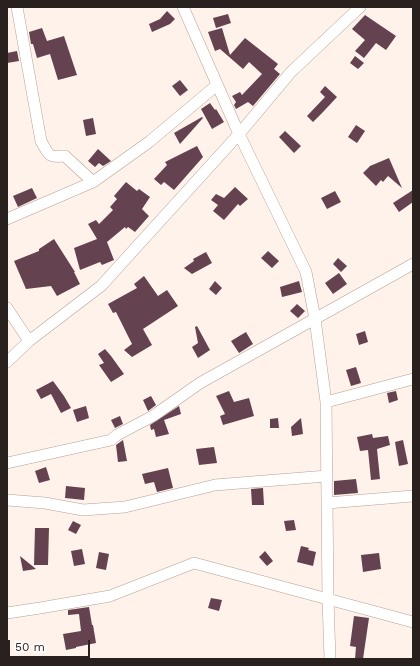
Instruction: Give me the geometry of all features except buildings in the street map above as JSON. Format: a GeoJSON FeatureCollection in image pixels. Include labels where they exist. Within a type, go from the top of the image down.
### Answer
{"type":"FeatureCollection","features":[{"type":"Feature","properties":{"kind":"street"},"geometry":{"type":"LineString","coordinates":[[17,7],[41,141],[48,154],[54,157],[65,156],[93,182]]}},
{"type":"Feature","properties":{"kind":"street"},"geometry":{"type":"LineString","coordinates":[[183,7],[239,134],[306,272],[315,319],[326,402],[330,659]]}},
{"type":"Feature","properties":{"kind":"street"},"geometry":{"type":"LineString","coordinates":[[7,362],[29,341],[101,286],[239,134],[291,72],[360,7]]}},
{"type":"Feature","properties":{"kind":"street"},"geometry":{"type":"LineString","coordinates":[[7,219],[93,182],[149,142],[218,85]]}},
{"type":"Feature","properties":{"kind":"street"},"geometry":{"type":"LineString","coordinates":[[7,463],[111,440],[117,434],[153,416],[200,382],[413,264]]}},
{"type":"Feature","properties":{"kind":"street"},"geometry":{"type":"LineString","coordinates":[[7,308],[29,341]]}},
{"type":"Feature","properties":{"kind":"street"},"geometry":{"type":"LineString","coordinates":[[326,402],[413,379]]}},
{"type":"Feature","properties":{"kind":"street"},"geometry":{"type":"LineString","coordinates":[[7,500],[45,503],[83,510],[104,509],[126,507],[215,485],[327,476]]}},
{"type":"Feature","properties":{"kind":"street"},"geometry":{"type":"LineString","coordinates":[[327,503],[413,496]]}},
{"type":"Feature","properties":{"kind":"street"},"geometry":{"type":"LineString","coordinates":[[7,613],[110,596],[194,563],[413,622]]}}]}
